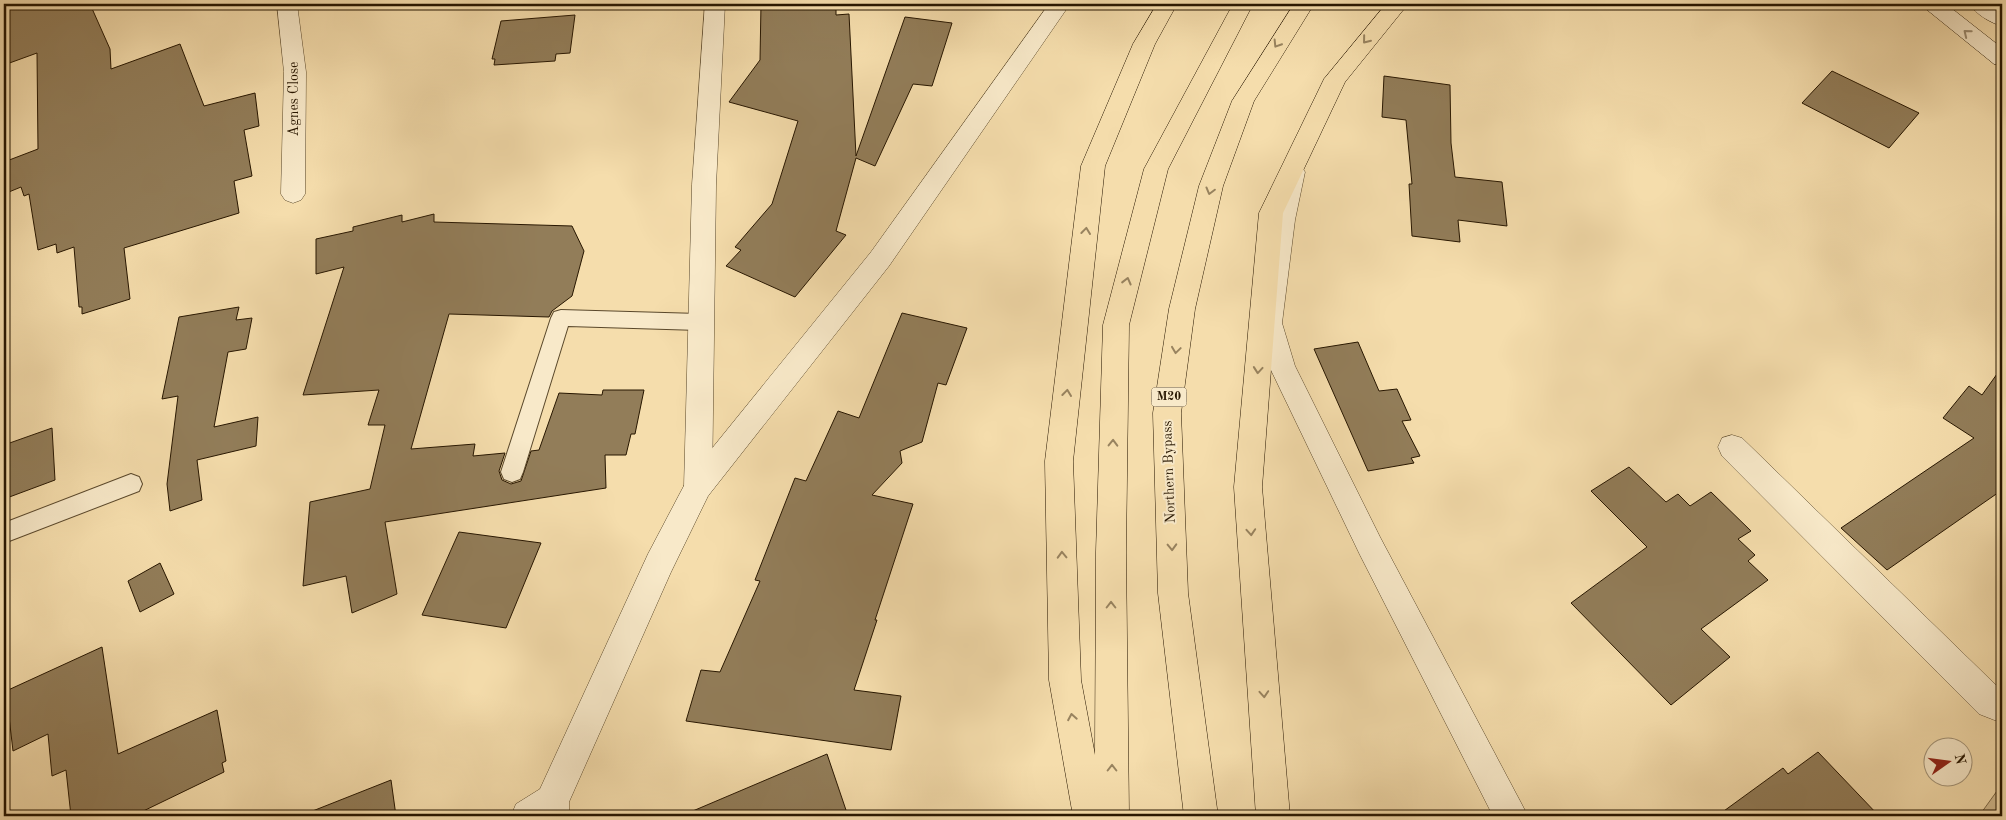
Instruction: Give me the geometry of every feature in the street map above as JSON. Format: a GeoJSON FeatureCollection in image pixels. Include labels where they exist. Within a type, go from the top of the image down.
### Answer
{"type":"FeatureCollection","features":[{"type":"Feature","properties":{"kind":"highway"},"geometry":{"type":"LineString","coordinates":[[1090,816],[1065,680],[1059,461],[1093,166],[1144,44],[1167,4]]}},
{"type":"Feature","properties":{"kind":"highway"},"geometry":{"type":"LineString","coordinates":[[1112,816],[1111,552],[1116,324],[1156,169],[1243,4]]}},
{"type":"Feature","properties":{"kind":"highway","name":"Northern Bypass"},"geometry":{"type":"LineString","coordinates":[[1201,816],[1174,593],[1167,413],[1182,309],[1211,186],[1244,100],[1304,4]]}},
{"type":"Feature","properties":{"kind":"highway"},"geometry":{"type":"LineString","coordinates":[[1273,816],[1248,488],[1271,213],[1335,79],[1384,18],[1398,4]]}},
{"type":"Feature","properties":{"kind":"street","name":"Agnes Close"},"geometry":{"type":"LineString","coordinates":[[287,4],[295,72],[293,194]]}},
{"type":"Feature","properties":{"kind":"street"},"geometry":{"type":"LineString","coordinates":[[698,487],[699,322],[710,68],[715,4]]}},
{"type":"Feature","properties":{"kind":"street"},"geometry":{"type":"LineString","coordinates":[[544,811],[659,564],[698,487],[880,259],[1060,4]]}},
{"type":"Feature","properties":{"kind":"street"},"geometry":{"type":"LineString","coordinates":[[1932,4],[2002,59]]}},
{"type":"Feature","properties":{"kind":"street"},"geometry":{"type":"LineString","coordinates":[[1980,4],[2002,19]]}},
{"type":"Feature","properties":{"kind":"street"},"geometry":{"type":"LineString","coordinates":[[1296,158],[1283,220],[1269,323],[1282,366],[1370,546],[1511,816]]}},
{"type":"Feature","properties":{"kind":"street"},"geometry":{"type":"LineString","coordinates":[[1732,447],[1990,703],[2002,707]]}},
{"type":"Feature","properties":{"kind":"lane"},"geometry":{"type":"LineString","coordinates":[[512,472],[561,318],[699,322]]}},
{"type":"Feature","properties":{"kind":"lane"},"geometry":{"type":"LineString","coordinates":[[4,533],[131,484]]}},
{"type":"Feature","properties":{"kind":"shaded area"},"geometry":{"type":"Polygon","coordinates":[[[2002,784],[2002,816],[1979,816],[2002,784]]]}},
{"type":"Feature","properties":{"kind":"building"},"geometry":{"type":"Polygon","coordinates":[[[4,4],[90,4],[110,49],[111,69],[180,44],[204,106],[255,93],[259,126],[244,130],[252,176],[234,181],[239,213],[124,248],[130,299],[82,314],[82,307],[79,307],[74,247],[57,253],[56,244],[38,250],[29,194],[24,196],[21,187],[4,194],[4,162],[38,149],[37,53],[4,65],[4,4]]]}},
{"type":"Feature","properties":{"kind":"building"},"geometry":{"type":"Polygon","coordinates":[[[761,4],[836,4],[836,15],[849,14],[856,156],[905,17],[952,23],[932,86],[913,84],[875,166],[856,158],[836,231],[846,235],[795,297],[726,266],[741,250],[735,247],[772,204],[798,121],[729,102],[760,60],[761,4]]]}},
{"type":"Feature","properties":{"kind":"building"},"geometry":{"type":"Polygon","coordinates":[[[575,15],[570,53],[556,54],[555,61],[494,65],[495,59],[492,59],[501,21],[575,15]]]}},
{"type":"Feature","properties":{"kind":"building"},"geometry":{"type":"Polygon","coordinates":[[[1832,71],[1919,113],[1889,148],[1802,103],[1832,71]]]}},
{"type":"Feature","properties":{"kind":"building"},"geometry":{"type":"Polygon","coordinates":[[[1384,76],[1450,85],[1451,143],[1455,177],[1502,182],[1507,226],[1458,220],[1460,242],[1412,236],[1409,184],[1412,184],[1406,120],[1382,117],[1384,76]]]}},
{"type":"Feature","properties":{"kind":"building"},"geometry":{"type":"Polygon","coordinates":[[[434,214],[434,222],[572,226],[584,251],[572,296],[552,311],[549,317],[449,314],[411,449],[475,444],[473,456],[505,453],[499,471],[502,480],[511,484],[521,481],[531,451],[539,450],[559,393],[602,395],[603,390],[644,390],[635,434],[631,434],[626,455],[605,455],[606,488],[385,522],[397,594],[352,613],[346,576],[303,586],[310,502],[370,489],[385,425],[368,425],[379,390],[303,395],[344,267],[316,274],[316,239],[353,231],[353,227],[402,215],[402,222],[434,214]]]}},
{"type":"Feature","properties":{"kind":"building"},"geometry":{"type":"Polygon","coordinates":[[[239,307],[236,320],[252,318],[246,349],[228,352],[214,427],[258,417],[256,446],[197,460],[202,500],[170,511],[167,484],[178,396],[162,399],[179,317],[239,307]]]}},
{"type":"Feature","properties":{"kind":"building"},"geometry":{"type":"Polygon","coordinates":[[[902,313],[967,328],[946,385],[938,383],[922,442],[900,451],[902,463],[872,495],[913,504],[854,690],[901,696],[891,750],[686,721],[701,670],[720,672],[760,581],[755,580],[795,478],[806,481],[838,411],[859,418],[902,313]]]}},
{"type":"Feature","properties":{"kind":"building"},"geometry":{"type":"Polygon","coordinates":[[[1358,342],[1379,391],[1397,389],[1411,420],[1402,421],[1420,456],[1411,458],[1414,463],[1368,471],[1314,349],[1358,342]]]}},
{"type":"Feature","properties":{"kind":"building"},"geometry":{"type":"Polygon","coordinates":[[[2002,367],[2002,490],[1887,570],[1841,528],[1974,438],[1943,418],[1969,386],[1982,395],[2002,367]]]}},
{"type":"Feature","properties":{"kind":"building"},"geometry":{"type":"Polygon","coordinates":[[[52,428],[55,480],[4,499],[4,445],[52,428]]]}},
{"type":"Feature","properties":{"kind":"building"},"geometry":{"type":"Polygon","coordinates":[[[1629,467],[1666,502],[1678,494],[1690,506],[1711,492],[1751,531],[1738,539],[1755,555],[1748,561],[1768,580],[1701,629],[1730,657],[1671,705],[1571,603],[1647,547],[1591,491],[1629,467]]]}},
{"type":"Feature","properties":{"kind":"building"},"geometry":{"type":"Polygon","coordinates":[[[459,532],[541,543],[506,628],[422,615],[459,532]]]}},
{"type":"Feature","properties":{"kind":"building"},"geometry":{"type":"Polygon","coordinates":[[[160,563],[174,594],[140,612],[128,581],[160,563]]]}},
{"type":"Feature","properties":{"kind":"building"},"geometry":{"type":"Polygon","coordinates":[[[102,647],[118,754],[217,710],[226,761],[222,763],[224,772],[133,816],[71,816],[66,770],[52,776],[48,734],[13,751],[6,691],[102,647]]]}},
{"type":"Feature","properties":{"kind":"building"},"geometry":{"type":"Polygon","coordinates":[[[1818,752],[1879,816],[1717,816],[1783,768],[1788,774],[1818,752]]]}},
{"type":"Feature","properties":{"kind":"building"},"geometry":{"type":"Polygon","coordinates":[[[827,754],[848,816],[681,816],[827,754]]]}},
{"type":"Feature","properties":{"kind":"building"},"geometry":{"type":"Polygon","coordinates":[[[391,780],[396,816],[305,816],[305,814],[391,780]]]}}]}
